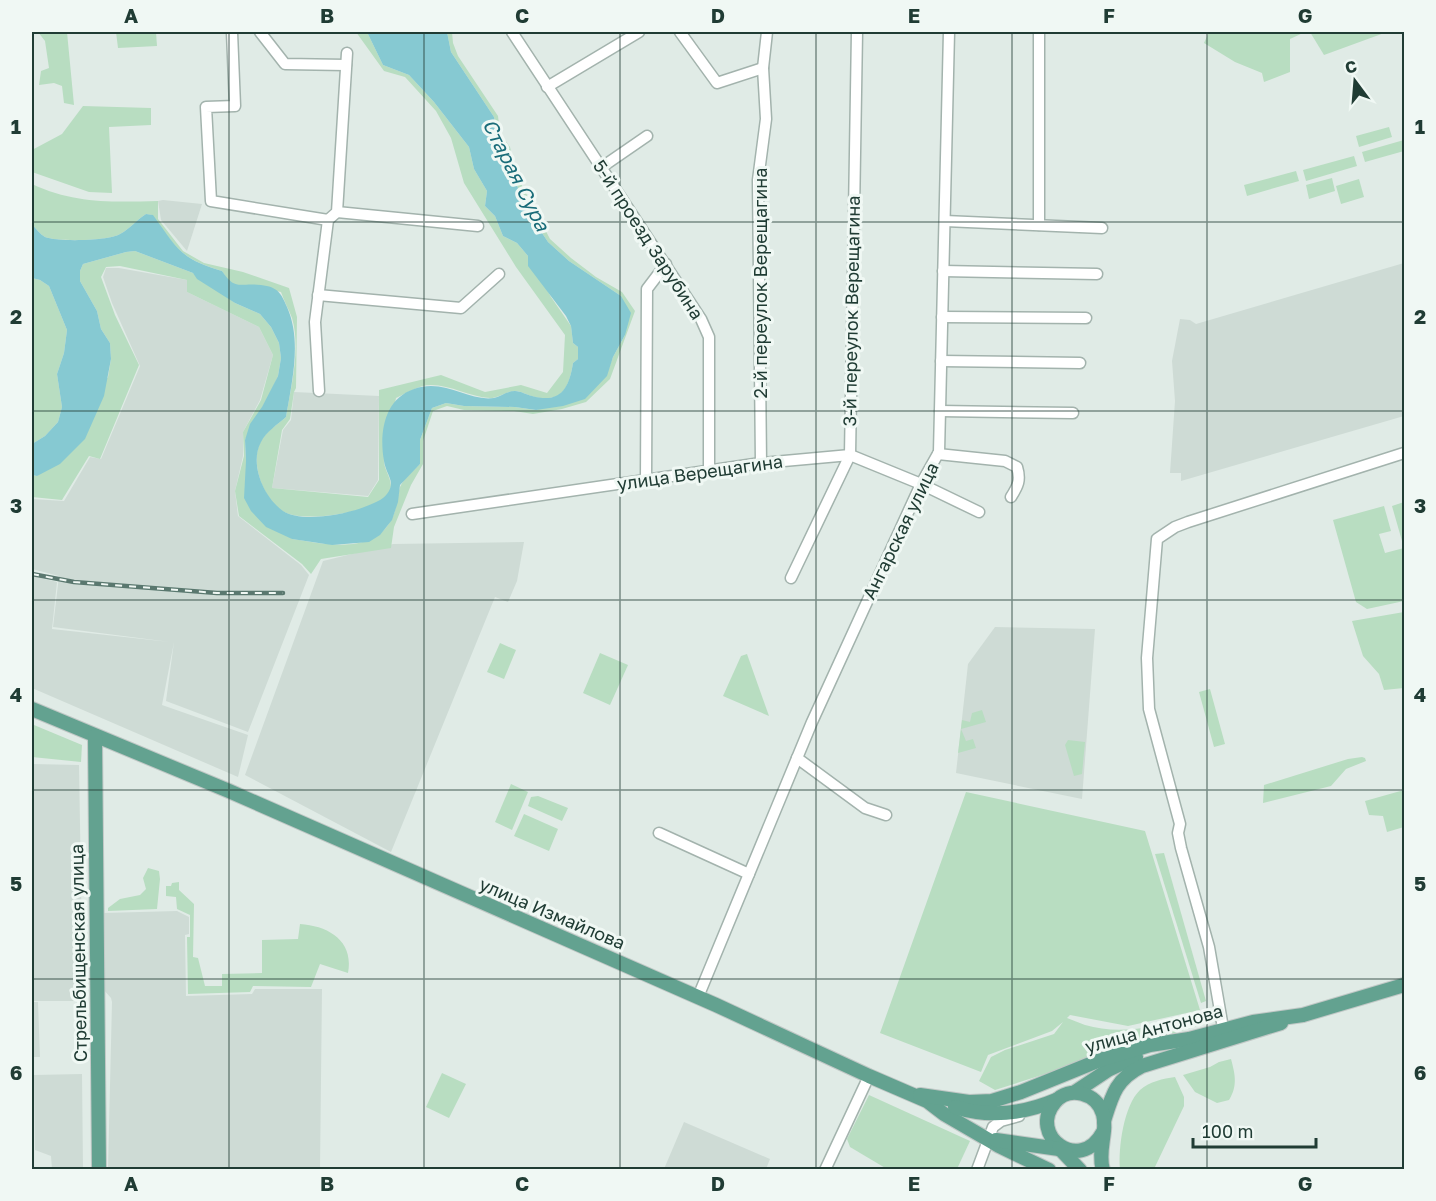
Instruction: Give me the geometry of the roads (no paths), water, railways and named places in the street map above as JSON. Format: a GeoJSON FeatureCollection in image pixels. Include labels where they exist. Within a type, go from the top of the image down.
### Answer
{"type":"FeatureCollection","features":[{"type":"Feature","properties":{"kind":"main road","name":"улица Измайлова"},"geometry":{"type":"LineString","coordinates":[[32,709],[229,791],[698,997],[868,1076],[921,1098],[999,1146],[1049,1170]]}},
{"type":"Feature","properties":{"kind":"main road","name":"Стрельбищенская улица"},"geometry":{"type":"LineString","coordinates":[[96,736],[99,1170]]}},
{"type":"Feature","properties":{"kind":"main road"},"geometry":{"type":"LineString","coordinates":[[988,1138],[1063,1148],[1090,1148],[1098,1142],[1116,1087],[1132,1071],[1226,1034],[1303,1015],[1404,985]]}},
{"type":"Feature","properties":{"kind":"main road","name":"улица Антонова"},"geometry":{"type":"LineString","coordinates":[[921,1098],[969,1102],[992,1101],[1021,1092],[1100,1060],[1150,1045],[1226,1034]]}},
{"type":"Feature","properties":{"kind":"main road"},"geometry":{"type":"LineString","coordinates":[[921,1098],[988,1114],[1028,1110],[1075,1092],[1123,1062],[1189,1039]]}},
{"type":"Feature","properties":{"kind":"main road"},"geometry":{"type":"LineString","coordinates":[[1075,1092],[1083,1093],[1096,1102],[1103,1114],[1101,1158],[1103,1170]]}},
{"type":"Feature","properties":{"kind":"main road"},"geometry":{"type":"LineString","coordinates":[[1057,1100],[1049,1111],[1047,1119],[1049,1132],[1080,1170]]}},
{"type":"Feature","properties":{"kind":"street"},"geometry":{"type":"LineString","coordinates":[[232,32],[235,106],[206,107],[211,201],[328,220]]}},
{"type":"Feature","properties":{"kind":"street"},"geometry":{"type":"LineString","coordinates":[[260,32],[285,64],[346,65]]}},
{"type":"Feature","properties":{"kind":"street","name":"5-й проезд Зарубина"},"geometry":{"type":"LineString","coordinates":[[512,32],[666,264],[710,337],[709,471]]}},
{"type":"Feature","properties":{"kind":"street"},"geometry":{"type":"LineString","coordinates":[[547,87],[639,32]]}},
{"type":"Feature","properties":{"kind":"street"},"geometry":{"type":"LineString","coordinates":[[680,32],[717,83],[763,68]]}},
{"type":"Feature","properties":{"kind":"street","name":"2-й переулок Верещагина"},"geometry":{"type":"LineString","coordinates":[[761,463],[758,180],[766,119],[763,68],[767,32]]}},
{"type":"Feature","properties":{"kind":"street","name":"3-й переулок Верещагина"},"geometry":{"type":"LineString","coordinates":[[791,578],[850,455],[857,32]]}},
{"type":"Feature","properties":{"kind":"street","name":"Ангарская улица"},"geometry":{"type":"LineString","coordinates":[[698,997],[812,722],[921,484],[938,454],[949,32]]}},
{"type":"Feature","properties":{"kind":"street"},"geometry":{"type":"LineString","coordinates":[[1039,32],[1040,225]]}},
{"type":"Feature","properties":{"kind":"street"},"geometry":{"type":"LineString","coordinates":[[337,213],[347,53]]}},
{"type":"Feature","properties":{"kind":"street"},"geometry":{"type":"LineString","coordinates":[[602,167],[647,136]]}},
{"type":"Feature","properties":{"kind":"street"},"geometry":{"type":"LineString","coordinates":[[319,391],[315,322],[328,220],[337,213],[478,226]]}},
{"type":"Feature","properties":{"kind":"street"},"geometry":{"type":"LineString","coordinates":[[945,221],[1102,228]]}},
{"type":"Feature","properties":{"kind":"street"},"geometry":{"type":"LineString","coordinates":[[646,480],[647,289],[666,264]]}},
{"type":"Feature","properties":{"kind":"street"},"geometry":{"type":"LineString","coordinates":[[943,271],[1097,273]]}},
{"type":"Feature","properties":{"kind":"street"},"geometry":{"type":"LineString","coordinates":[[318,295],[460,308],[499,274]]}},
{"type":"Feature","properties":{"kind":"street"},"geometry":{"type":"LineString","coordinates":[[942,317],[1086,318]]}},
{"type":"Feature","properties":{"kind":"street"},"geometry":{"type":"LineString","coordinates":[[941,361],[1080,363]]}},
{"type":"Feature","properties":{"kind":"street"},"geometry":{"type":"LineString","coordinates":[[940,411],[1073,413]]}},
{"type":"Feature","properties":{"kind":"street"},"geometry":{"type":"LineString","coordinates":[[1226,1034],[1209,946],[1181,848],[1178,832],[1180,824],[1149,710],[1147,658],[1157,539],[1175,527],[1188,522],[1404,453]]}},
{"type":"Feature","properties":{"kind":"street"},"geometry":{"type":"LineString","coordinates":[[938,454],[1005,461],[1017,467],[1020,477],[1011,497]]}},
{"type":"Feature","properties":{"kind":"street","name":"улица Верещагина"},"geometry":{"type":"LineString","coordinates":[[411,514],[761,463],[850,455],[921,484],[979,512]]}},
{"type":"Feature","properties":{"kind":"street"},"geometry":{"type":"LineString","coordinates":[[797,758],[865,808],[886,815]]}},
{"type":"Feature","properties":{"kind":"street"},"geometry":{"type":"LineString","coordinates":[[659,833],[749,874]]}},
{"type":"Feature","properties":{"kind":"street"},"geometry":{"type":"LineString","coordinates":[[825,1170],[868,1076]]}},
{"type":"Feature","properties":{"kind":"street"},"geometry":{"type":"LineString","coordinates":[[977,1170],[993,1127],[1022,1115],[1028,1110]]}},
{"type":"Feature","properties":{"kind":"water"},"geometry":{"type":"Polygon","coordinates":[[[367,32],[447,32],[451,52],[494,117],[497,134],[507,148],[511,173],[532,218],[548,242],[569,261],[621,296],[631,313],[625,335],[613,357],[607,376],[585,399],[563,406],[536,410],[446,403],[432,408],[420,440],[420,464],[400,485],[398,502],[392,520],[380,535],[369,542],[332,545],[292,539],[266,527],[251,511],[244,498],[245,440],[250,424],[278,376],[281,358],[279,343],[271,327],[260,314],[235,303],[197,279],[193,273],[135,251],[126,252],[83,264],[80,271],[80,281],[97,311],[101,329],[110,343],[111,359],[104,396],[85,439],[60,464],[37,476],[32,475],[32,444],[45,436],[58,422],[62,407],[57,374],[64,353],[67,330],[49,286],[32,278],[32,224],[43,236],[51,239],[95,239],[120,234],[146,214],[153,215],[174,244],[188,257],[222,271],[235,284],[267,286],[278,292],[292,320],[295,347],[293,375],[286,417],[263,438],[257,460],[260,480],[270,498],[283,511],[293,515],[319,517],[348,512],[374,503],[388,493],[391,483],[385,464],[383,429],[390,409],[396,401],[414,389],[436,386],[485,398],[494,398],[515,391],[550,398],[557,396],[566,387],[573,363],[578,359],[578,347],[573,343],[571,326],[566,316],[528,266],[528,256],[517,243],[503,236],[495,216],[485,206],[487,191],[474,169],[469,147],[434,102],[409,75],[383,65],[367,32]]]}},
{"type":"Feature","properties":{"kind":"railway"},"geometry":{"type":"LineString","coordinates":[[32,574],[74,582],[217,593],[283,593]]}},
{"type":"Feature","properties":{"kind":"water label","name":"Старая Сура"},"geometry":{"type":"Point","coordinates":[516,175]}}]}
